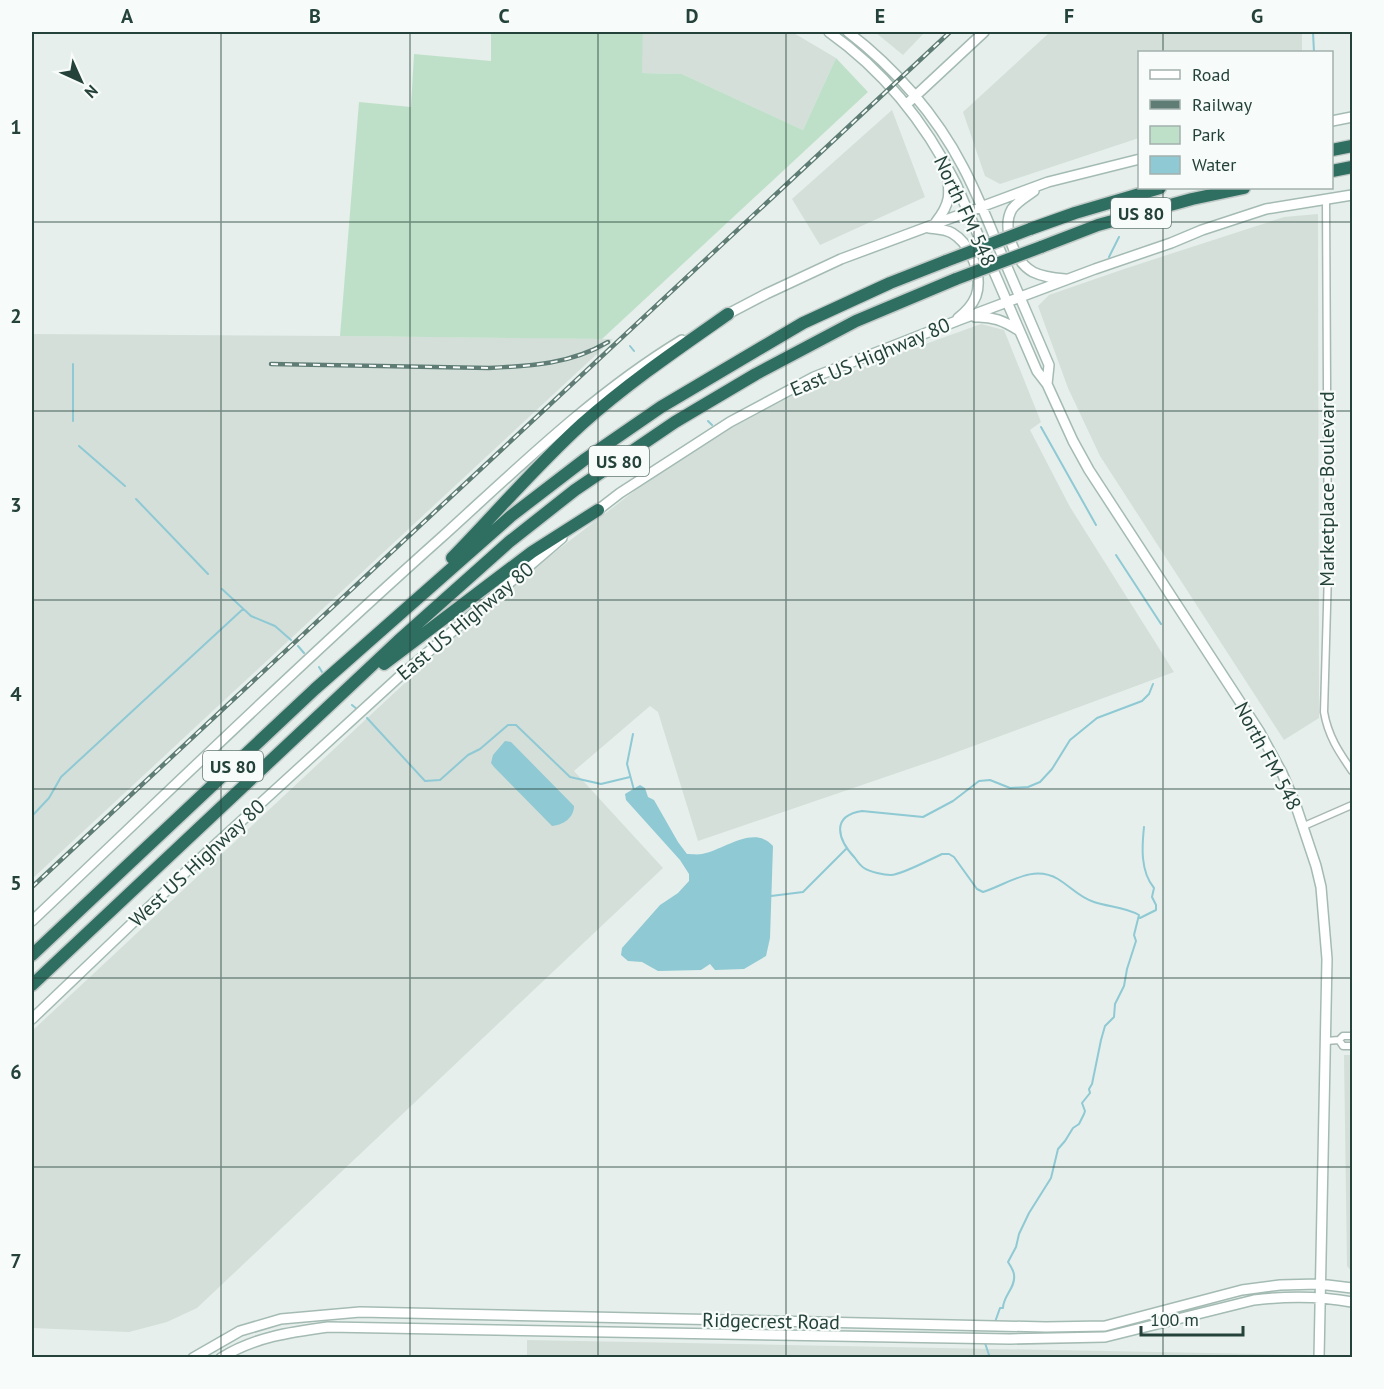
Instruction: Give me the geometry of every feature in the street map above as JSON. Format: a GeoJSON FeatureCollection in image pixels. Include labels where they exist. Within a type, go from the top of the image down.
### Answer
{"type":"FeatureCollection","features":[{"type":"Feature","properties":{"kind":"highway"},"geometry":{"type":"LineString","coordinates":[[1333,150],[1353,146]]}},
{"type":"Feature","properties":{"kind":"highway"},"geometry":{"type":"LineString","coordinates":[[1333,171],[1353,167]]}},
{"type":"Feature","properties":{"kind":"highway","name":"US 80"},"geometry":{"type":"LineString","coordinates":[[32,955],[315,689],[436,581],[547,488],[661,407],[803,323],[890,283],[1075,213],[1157,189]]}},
{"type":"Feature","properties":{"kind":"highway","name":"US 80"},"geometry":{"type":"LineString","coordinates":[[32,985],[398,641],[509,542],[575,490],[675,422],[756,374],[856,321],[956,279],[1098,225],[1192,199],[1239,189]]}},
{"type":"Feature","properties":{"kind":"highway"},"geometry":{"type":"LineString","coordinates":[[436,581],[447,563],[536,469],[583,424],[633,382],[728,314]]}},
{"type":"Feature","properties":{"kind":"highway"},"geometry":{"type":"LineString","coordinates":[[326,709],[442,618],[532,552],[598,510]]}},
{"type":"Feature","properties":{"kind":"main road","name":"North FM 548"},"geometry":{"type":"LineString","coordinates":[[829,32],[868,63],[906,105],[946,166],[1037,371],[1047,384],[1073,441],[1089,470],[1266,743],[1285,779],[1304,826],[1321,887],[1327,959],[1319,1358]]}},
{"type":"Feature","properties":{"kind":"main road","name":"North FM 548"},"geometry":{"type":"LineString","coordinates":[[848,32],[883,62],[915,96],[958,157],[1049,365],[1047,384]]}},
{"type":"Feature","properties":{"kind":"main road"},"geometry":{"type":"LineString","coordinates":[[906,105],[984,32]]}},
{"type":"Feature","properties":{"kind":"main road"},"geometry":{"type":"LineString","coordinates":[[1333,121],[1353,117]]}},
{"type":"Feature","properties":{"kind":"main road"},"geometry":{"type":"LineString","coordinates":[[32,921],[309,660],[537,450],[599,398],[663,352],[728,314],[807,273],[1048,182],[1138,160]]}},
{"type":"Feature","properties":{"kind":"main road"},"geometry":{"type":"LineString","coordinates":[[935,224],[949,200],[946,166]]}},
{"type":"Feature","properties":{"kind":"main road"},"geometry":{"type":"LineString","coordinates":[[1048,182],[1016,205],[1008,219],[1009,234],[1016,253],[1026,267],[1041,275],[1067,279]]}},
{"type":"Feature","properties":{"kind":"main road","name":"East US Highway 80"},"geometry":{"type":"LineString","coordinates":[[365,708],[450,632],[620,493],[778,395],[814,377],[951,323],[1244,216],[1353,195]]}},
{"type":"Feature","properties":{"kind":"main road"},"geometry":{"type":"LineString","coordinates":[[925,228],[946,231],[956,236],[967,249],[975,267],[978,283],[976,296],[968,310],[951,323]]}},
{"type":"Feature","properties":{"kind":"main road"},"geometry":{"type":"LineString","coordinates":[[967,317],[987,316],[1004,321],[1019,330]]}},
{"type":"Feature","properties":{"kind":"main road","name":"West US Highway 80"},"geometry":{"type":"LineString","coordinates":[[32,1019],[192,866],[365,708]]}},
{"type":"Feature","properties":{"kind":"main road","name":"Ridgecrest Road"},"geometry":{"type":"LineString","coordinates":[[193,1358],[240,1331],[281,1319],[360,1312],[986,1326],[1105,1326],[1242,1290],[1280,1285],[1319,1284],[1353,1288]]}},
{"type":"Feature","properties":{"kind":"main road","name":"Ridgecrest Road"},"geometry":{"type":"LineString","coordinates":[[221,1358],[233,1350],[279,1333],[328,1327],[1003,1339],[1105,1336],[1127,1333],[1238,1303],[1279,1297],[1353,1302]]}},
{"type":"Feature","properties":{"kind":"street","name":"Marketplace Boulevard"},"geometry":{"type":"LineString","coordinates":[[1326,199],[1328,572],[1324,712],[1327,729],[1336,747],[1353,771]]}},
{"type":"Feature","properties":{"kind":"street"},"geometry":{"type":"LineString","coordinates":[[1304,826],[1353,805]]}},
{"type":"Feature","properties":{"kind":"street"},"geometry":{"type":"LineString","coordinates":[[1326,1041],[1339,1040],[1343,1036],[1353,1036]]}},
{"type":"Feature","properties":{"kind":"street"},"geometry":{"type":"LineString","coordinates":[[1339,1040],[1343,1046],[1353,1046]]}},
{"type":"Feature","properties":{"kind":"shaded area"},"geometry":{"type":"Polygon","coordinates":[[[643,32],[792,32],[836,58],[803,130],[682,74],[641,73],[643,32]]]}},
{"type":"Feature","properties":{"kind":"shaded area"},"geometry":{"type":"Polygon","coordinates":[[[875,32],[925,32],[903,55],[875,32]]]}},
{"type":"Feature","properties":{"kind":"shaded area"},"geometry":{"type":"Polygon","coordinates":[[[1050,32],[1302,32],[1302,51],[1138,51],[1138,138],[1000,184],[985,176],[963,112],[1050,32]]]}},
{"type":"Feature","properties":{"kind":"shaded area"},"geometry":{"type":"Polygon","coordinates":[[[892,110],[925,197],[820,245],[792,199],[892,110]]]}},
{"type":"Feature","properties":{"kind":"shaded area"},"geometry":{"type":"Polygon","coordinates":[[[1318,214],[1319,718],[1284,740],[1100,456],[1068,388],[1038,306],[1049,295],[1124,269],[1284,217],[1318,214]]]}},
{"type":"Feature","properties":{"kind":"shaded area"},"geometry":{"type":"Polygon","coordinates":[[[981,324],[1004,330],[1041,422],[1030,430],[1070,507],[1174,672],[938,759],[698,841],[658,712],[650,706],[574,771],[663,868],[197,1308],[167,1322],[129,1332],[32,1328],[32,1031],[498,596],[655,475],[719,434],[792,396],[881,360],[981,324]]]}},
{"type":"Feature","properties":{"kind":"shaded area"},"geometry":{"type":"Polygon","coordinates":[[[32,334],[340,336],[613,339],[32,879],[32,334]]]}},
{"type":"Feature","properties":{"kind":"shaded area"},"geometry":{"type":"Polygon","coordinates":[[[1344,1055],[1352,1055],[1352,1272],[1347,1266],[1344,1055]]]}},
{"type":"Feature","properties":{"kind":"shaded area"},"geometry":{"type":"Polygon","coordinates":[[[527,1340],[1311,1355],[1311,1357],[527,1358],[527,1340]]]}},
{"type":"Feature","properties":{"kind":"green space"},"geometry":{"type":"Polygon","coordinates":[[[491,32],[643,32],[642,73],[682,74],[803,130],[836,58],[868,92],[602,339],[340,336],[359,102],[411,107],[414,54],[491,61],[491,32]]]}},
{"type":"Feature","properties":{"kind":"water"},"geometry":{"type":"Polygon","coordinates":[[[505,741],[511,742],[574,806],[567,820],[552,826],[494,767],[491,763],[493,755],[505,741]]]}},
{"type":"Feature","properties":{"kind":"water"},"geometry":{"type":"Polygon","coordinates":[[[640,785],[645,788],[648,797],[654,800],[687,854],[711,852],[739,840],[757,837],[773,846],[770,938],[766,956],[744,969],[715,970],[710,964],[701,970],[658,971],[642,962],[628,961],[621,955],[622,948],[660,905],[678,893],[689,881],[689,874],[680,860],[626,800],[625,794],[640,785]]]}},
{"type":"Feature","properties":{"kind":"waterway"},"geometry":{"type":"LineString","coordinates":[[1313,32],[1314,51]]}},
{"type":"Feature","properties":{"kind":"waterway"},"geometry":{"type":"LineString","coordinates":[[1109,257],[1119,237]]}},
{"type":"Feature","properties":{"kind":"waterway"},"geometry":{"type":"LineString","coordinates":[[630,346],[634,351]]}},
{"type":"Feature","properties":{"kind":"waterway"},"geometry":{"type":"LineString","coordinates":[[73,364],[73,421]]}},
{"type":"Feature","properties":{"kind":"waterway"},"geometry":{"type":"LineString","coordinates":[[708,421],[712,425]]}},
{"type":"Feature","properties":{"kind":"waterway"},"geometry":{"type":"LineString","coordinates":[[1041,427],[1096,525]]}},
{"type":"Feature","properties":{"kind":"waterway"},"geometry":{"type":"LineString","coordinates":[[79,446],[125,486]]}},
{"type":"Feature","properties":{"kind":"waterway"},"geometry":{"type":"LineString","coordinates":[[136,499],[208,574]]}},
{"type":"Feature","properties":{"kind":"waterway"},"geometry":{"type":"LineString","coordinates":[[1116,555],[1161,624]]}},
{"type":"Feature","properties":{"kind":"waterway"},"geometry":{"type":"LineString","coordinates":[[222,589],[251,616],[275,626],[291,640]]}},
{"type":"Feature","properties":{"kind":"waterway"},"geometry":{"type":"LineString","coordinates":[[32,816],[49,798],[61,777],[243,609]]}},
{"type":"Feature","properties":{"kind":"waterway"},"geometry":{"type":"LineString","coordinates":[[298,646],[304,653]]}},
{"type":"Feature","properties":{"kind":"waterway"},"geometry":{"type":"LineString","coordinates":[[319,667],[322,672]]}},
{"type":"Feature","properties":{"kind":"waterway"},"geometry":{"type":"LineString","coordinates":[[995,1322],[1013,1284],[1014,1273],[1008,1262],[1016,1247],[1019,1234],[1051,1178],[1058,1149],[1073,1128],[1079,1124],[1084,1114],[1082,1103],[1090,1093],[1089,1089],[1105,1026],[1114,1017],[1115,1004],[1124,986],[1136,941],[1134,935],[1139,915],[1089,900],[1048,875],[1029,874],[983,892],[977,889],[954,857],[949,854],[942,854],[896,874],[873,872],[863,867],[844,844],[841,837],[841,823],[845,818],[862,811],[923,817],[953,801],[979,781],[990,780],[1010,788],[1028,787],[1040,782],[1052,769],[1070,740],[1097,718],[1142,701],[1149,694],[1153,684]]}},
{"type":"Feature","properties":{"kind":"waterway"},"geometry":{"type":"LineString","coordinates":[[352,705],[358,710]]}},
{"type":"Feature","properties":{"kind":"waterway"},"geometry":{"type":"LineString","coordinates":[[367,718],[425,781],[440,780],[468,755],[480,749],[508,725],[516,725],[570,777],[601,784],[630,777]]}},
{"type":"Feature","properties":{"kind":"waterway"},"geometry":{"type":"LineString","coordinates":[[633,734],[627,764],[634,790]]}},
{"type":"Feature","properties":{"kind":"waterway"},"geometry":{"type":"LineString","coordinates":[[1140,918],[1156,910],[1152,897],[1154,888],[1144,866],[1144,827]]}},
{"type":"Feature","properties":{"kind":"waterway"},"geometry":{"type":"LineString","coordinates":[[771,896],[803,892],[846,849]]}},
{"type":"Feature","properties":{"kind":"waterway"},"geometry":{"type":"LineString","coordinates":[[985,1343],[990,1358]]}},
{"type":"Feature","properties":{"kind":"railway"},"geometry":{"type":"LineString","coordinates":[[32,887],[950,32]]}},
{"type":"Feature","properties":{"kind":"railway"},"geometry":{"type":"LineString","coordinates":[[271,364],[505,367],[535,365],[565,359],[608,342]]}}]}
